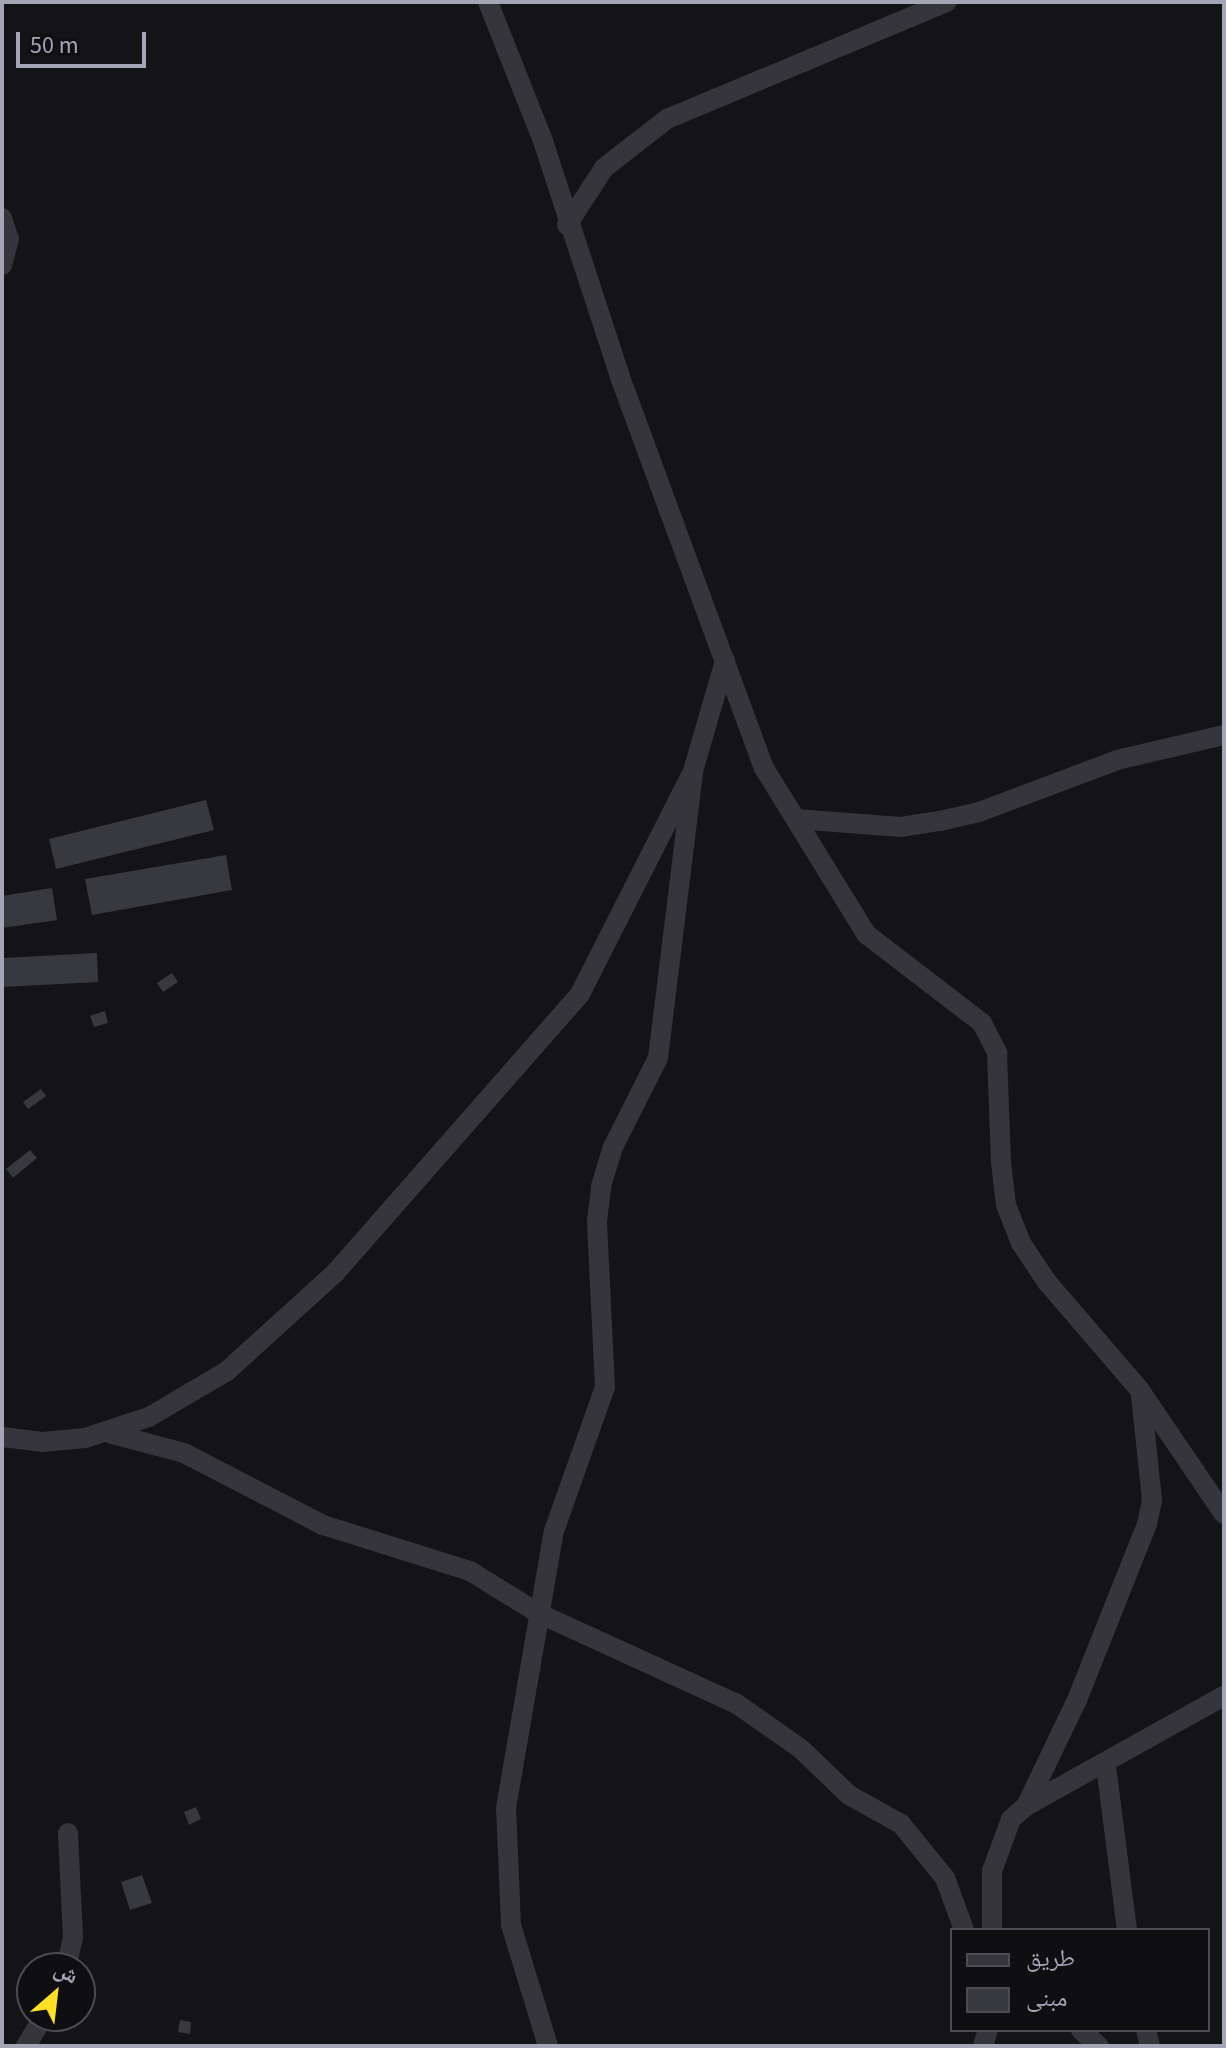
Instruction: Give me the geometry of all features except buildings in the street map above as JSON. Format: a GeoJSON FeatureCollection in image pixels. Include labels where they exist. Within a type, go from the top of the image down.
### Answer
{"type":"FeatureCollection","features":[{"type":"Feature","properties":{"kind":"street"},"geometry":{"type":"LineString","coordinates":[[488,2],[543,141],[567,225],[764,768],[836,890],[875,944],[982,1023],[997,1053],[1003,1176],[1021,1243],[1047,1282],[1139,1389],[1224,1514]]}},
{"type":"Feature","properties":{"kind":"street"},"geometry":{"type":"LineString","coordinates":[[567,225],[604,168],[667,119],[947,2]]}},
{"type":"Feature","properties":{"kind":"street"},"geometry":{"type":"LineString","coordinates":[[2,218],[9,239],[2,265]]}},
{"type":"Feature","properties":{"kind":"street"},"geometry":{"type":"LineString","coordinates":[[548,2046],[511,1925],[506,1873],[506,1808],[554,1531],[605,1387],[597,1221],[601,1186],[612,1149],[658,1058],[693,771],[726,660]]}},
{"type":"Feature","properties":{"kind":"street"},"geometry":{"type":"LineString","coordinates":[[796,819],[901,827],[940,821],[979,812],[1117,760],[1224,735]]}},
{"type":"Feature","properties":{"kind":"street"},"geometry":{"type":"LineString","coordinates":[[2,1437],[42,1442],[109,1433],[192,1395],[314,1292],[580,994],[693,771]]}},
{"type":"Feature","properties":{"kind":"street"},"geometry":{"type":"LineString","coordinates":[[992,1928],[992,1871],[1000,1840],[1026,1806],[1077,1700],[1147,1524],[1152,1500],[1150,1456],[1139,1389]]}},
{"type":"Feature","properties":{"kind":"street"},"geometry":{"type":"LineString","coordinates":[[109,1433],[184,1453],[323,1525],[470,1571],[538,1613],[737,1704],[778,1731],[849,1795],[913,1837],[945,1878],[963,1928]]}},
{"type":"Feature","properties":{"kind":"street"},"geometry":{"type":"LineString","coordinates":[[1026,1806],[1106,1766],[1224,1696]]}},
{"type":"Feature","properties":{"kind":"street"},"geometry":{"type":"LineString","coordinates":[[1106,1766],[1127,1928]]}},
{"type":"Feature","properties":{"kind":"street"},"geometry":{"type":"LineString","coordinates":[[68,1833],[73,1937],[70,1952]]}},
{"type":"Feature","properties":{"kind":"street"},"geometry":{"type":"LineString","coordinates":[[1083,2032],[1099,2046]]}}]}
